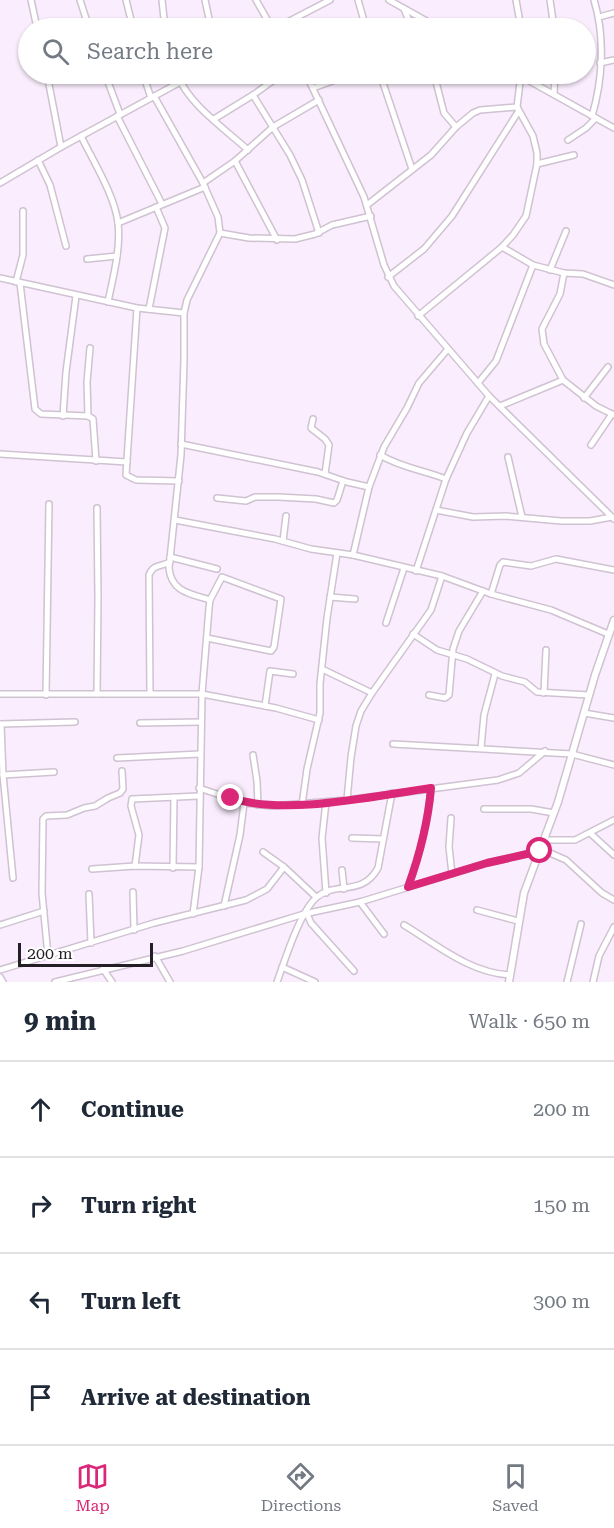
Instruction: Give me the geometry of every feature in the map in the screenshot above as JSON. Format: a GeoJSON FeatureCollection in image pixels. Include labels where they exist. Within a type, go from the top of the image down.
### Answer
{"type":"FeatureCollection","features":[{"type":"Feature","properties":{"kind":"street"},"geometry":{"type":"LineString","coordinates":[[31,0],[36,18]]}},
{"type":"Feature","properties":{"kind":"street"},"geometry":{"type":"LineString","coordinates":[[80,0],[86,18]]}},
{"type":"Feature","properties":{"kind":"street"},"geometry":{"type":"LineString","coordinates":[[126,0],[130,18]]}},
{"type":"Feature","properties":{"kind":"street"},"geometry":{"type":"LineString","coordinates":[[162,0],[164,18]]}},
{"type":"Feature","properties":{"kind":"street"},"geometry":{"type":"LineString","coordinates":[[205,0],[209,18]]}},
{"type":"Feature","properties":{"kind":"street"},"geometry":{"type":"LineString","coordinates":[[256,0],[268,18]]}},
{"type":"Feature","properties":{"kind":"street"},"geometry":{"type":"LineString","coordinates":[[311,0],[315,8]]}},
{"type":"Feature","properties":{"kind":"street"},"geometry":{"type":"LineString","coordinates":[[299,18],[330,0]]}},
{"type":"Feature","properties":{"kind":"street"},"geometry":{"type":"LineString","coordinates":[[358,0],[363,18]]}},
{"type":"Feature","properties":{"kind":"street"},"geometry":{"type":"LineString","coordinates":[[389,0],[421,18]]}},
{"type":"Feature","properties":{"kind":"street"},"geometry":{"type":"LineString","coordinates":[[516,0],[519,18]]}},
{"type":"Feature","properties":{"kind":"street"},"geometry":{"type":"LineString","coordinates":[[550,0],[553,18]]}},
{"type":"Feature","properties":{"kind":"street"},"geometry":{"type":"LineString","coordinates":[[568,140],[586,128],[594,117],[600,63],[599,17],[594,0]]}},
{"type":"Feature","properties":{"kind":"street"},"geometry":{"type":"LineString","coordinates":[[405,9],[408,18]]}},
{"type":"Feature","properties":{"kind":"street"},"geometry":{"type":"LineString","coordinates":[[599,17],[614,14]]}},
{"type":"Feature","properties":{"kind":"street"},"geometry":{"type":"LineString","coordinates":[[600,63],[614,60]]}},
{"type":"Feature","properties":{"kind":"street"},"geometry":{"type":"LineString","coordinates":[[49,84],[61,147]]}},
{"type":"Feature","properties":{"kind":"street"},"geometry":{"type":"LineString","coordinates":[[108,84],[119,115],[159,205],[165,228],[149,309]]}},
{"type":"Feature","properties":{"kind":"street"},"geometry":{"type":"LineString","coordinates":[[147,84],[204,185],[218,217],[220,233],[187,300],[184,313],[179,481],[170,560],[170,578],[175,585],[182,591],[210,600]]}},
{"type":"Feature","properties":{"kind":"street"},"geometry":{"type":"LineString","coordinates":[[0,183],[176,84]]}},
{"type":"Feature","properties":{"kind":"street"},"geometry":{"type":"LineString","coordinates":[[181,84],[191,97],[248,150]]}},
{"type":"Feature","properties":{"kind":"street"},"geometry":{"type":"LineString","coordinates":[[214,119],[268,84]]}},
{"type":"Feature","properties":{"kind":"street"},"geometry":{"type":"LineString","coordinates":[[311,84],[367,205],[388,277],[418,316],[489,396],[613,518]]}},
{"type":"Feature","properties":{"kind":"street"},"geometry":{"type":"LineString","coordinates":[[313,88],[324,84]]}},
{"type":"Feature","properties":{"kind":"street"},"geometry":{"type":"LineString","coordinates":[[383,84],[412,169]]}},
{"type":"Feature","properties":{"kind":"street"},"geometry":{"type":"LineString","coordinates":[[437,84],[444,113],[456,127]]}},
{"type":"Feature","properties":{"kind":"street"},"geometry":{"type":"LineString","coordinates":[[388,277],[424,249],[452,216],[517,110],[519,84]]}},
{"type":"Feature","properties":{"kind":"street"},"geometry":{"type":"LineString","coordinates":[[538,84],[614,128]]}},
{"type":"Feature","properties":{"kind":"street"},"geometry":{"type":"LineString","coordinates":[[554,84],[554,93]]}},
{"type":"Feature","properties":{"kind":"street"},"geometry":{"type":"LineString","coordinates":[[253,94],[290,155],[302,180],[319,233]]}},
{"type":"Feature","properties":{"kind":"street"},"geometry":{"type":"LineString","coordinates":[[118,223],[204,185],[273,127],[318,100]]}},
{"type":"Feature","properties":{"kind":"street"},"geometry":{"type":"LineString","coordinates":[[367,205],[440,146],[456,127],[473,113],[480,110],[517,110]]}},
{"type":"Feature","properties":{"kind":"street"},"geometry":{"type":"LineString","coordinates":[[418,316],[502,247],[526,216],[537,164],[537,153],[533,136],[517,110]]}},
{"type":"Feature","properties":{"kind":"street"},"geometry":{"type":"LineString","coordinates":[[81,136],[110,198],[118,223],[117,256],[108,302]]}},
{"type":"Feature","properties":{"kind":"street"},"geometry":{"type":"LineString","coordinates":[[537,164],[574,155]]}},
{"type":"Feature","properties":{"kind":"street"},"geometry":{"type":"LineString","coordinates":[[38,160],[50,185],[66,246]]}},
{"type":"Feature","properties":{"kind":"street"},"geometry":{"type":"LineString","coordinates":[[235,161],[277,240]]}},
{"type":"Feature","properties":{"kind":"street"},"geometry":{"type":"LineString","coordinates":[[23,211],[23,255],[18,282],[35,409],[41,414],[88,416],[93,419],[96,461]]}},
{"type":"Feature","properties":{"kind":"street"},"geometry":{"type":"LineString","coordinates":[[220,233],[249,238],[295,239],[319,233],[332,225],[371,216]]}},
{"type":"Feature","properties":{"kind":"street"},"geometry":{"type":"LineString","coordinates":[[550,270],[566,231]]}},
{"type":"Feature","properties":{"kind":"street"},"geometry":{"type":"LineString","coordinates":[[502,247],[533,265],[564,273],[584,274],[614,285]]}},
{"type":"Feature","properties":{"kind":"street"},"geometry":{"type":"LineString","coordinates":[[87,259],[117,256]]}},
{"type":"Feature","properties":{"kind":"street"},"geometry":{"type":"LineString","coordinates":[[478,383],[496,362],[533,265]]}},
{"type":"Feature","properties":{"kind":"street"},"geometry":{"type":"LineString","coordinates":[[564,273],[560,294],[542,329],[544,345],[563,380],[584,398],[613,415],[591,446]]}},
{"type":"Feature","properties":{"kind":"street"},"geometry":{"type":"LineString","coordinates":[[0,278],[137,308],[184,313]]}},
{"type":"Feature","properties":{"kind":"street"},"geometry":{"type":"LineString","coordinates":[[63,416],[76,296]]}},
{"type":"Feature","properties":{"kind":"street"},"geometry":{"type":"LineString","coordinates":[[137,308],[126,475],[130,478],[179,481]]}},
{"type":"Feature","properties":{"kind":"street"},"geometry":{"type":"LineString","coordinates":[[88,416],[87,382],[90,348]]}},
{"type":"Feature","properties":{"kind":"street"},"geometry":{"type":"LineString","coordinates":[[353,555],[369,487],[380,455],[419,383],[448,349]]}},
{"type":"Feature","properties":{"kind":"street"},"geometry":{"type":"LineString","coordinates":[[584,398],[608,367]]}},
{"type":"Feature","properties":{"kind":"street"},"geometry":{"type":"LineString","coordinates":[[500,406],[563,380]]}},
{"type":"Feature","properties":{"kind":"street"},"geometry":{"type":"LineString","coordinates":[[416,571],[446,479],[467,433],[489,396]]}},
{"type":"Feature","properties":{"kind":"street"},"geometry":{"type":"LineString","coordinates":[[313,419],[311,428],[325,438],[329,445],[325,474]]}},
{"type":"Feature","properties":{"kind":"street"},"geometry":{"type":"LineString","coordinates":[[181,444],[325,474],[369,487]]}},
{"type":"Feature","properties":{"kind":"street"},"geometry":{"type":"LineString","coordinates":[[0,454],[127,462]]}},
{"type":"Feature","properties":{"kind":"street"},"geometry":{"type":"LineString","coordinates":[[380,455],[397,465],[446,479]]}},
{"type":"Feature","properties":{"kind":"street"},"geometry":{"type":"LineString","coordinates":[[508,457],[522,517]]}},
{"type":"Feature","properties":{"kind":"street"},"geometry":{"type":"LineString","coordinates":[[217,498],[246,501],[255,497],[312,498],[334,503],[343,481]]}},
{"type":"Feature","properties":{"kind":"street"},"geometry":{"type":"LineString","coordinates":[[46,695],[49,504]]}},
{"type":"Feature","properties":{"kind":"street"},"geometry":{"type":"LineString","coordinates":[[97,508],[97,694]]}},
{"type":"Feature","properties":{"kind":"street"},"geometry":{"type":"LineString","coordinates":[[436,510],[473,517],[522,517],[561,521],[613,518]]}},
{"type":"Feature","properties":{"kind":"street"},"geometry":{"type":"LineString","coordinates":[[283,541],[286,516]]}},
{"type":"Feature","properties":{"kind":"street"},"geometry":{"type":"LineString","coordinates":[[175,520],[283,541],[311,549],[353,555],[442,576],[491,594],[551,610],[608,634]]}},
{"type":"Feature","properties":{"kind":"street"},"geometry":{"type":"LineString","coordinates":[[302,805],[318,720],[330,597],[338,553]]}},
{"type":"Feature","properties":{"kind":"street"},"geometry":{"type":"LineString","coordinates":[[150,693],[149,575],[151,569],[170,560],[217,569]]}},
{"type":"Feature","properties":{"kind":"street"},"geometry":{"type":"LineString","coordinates":[[491,594],[503,562],[531,566],[550,560],[563,560],[614,570]]}},
{"type":"Feature","properties":{"kind":"street"},"geometry":{"type":"LineString","coordinates":[[386,623],[404,568]]}},
{"type":"Feature","properties":{"kind":"street"},"geometry":{"type":"LineString","coordinates":[[347,800],[356,726],[361,711],[431,610],[442,576]]}},
{"type":"Feature","properties":{"kind":"street"},"geometry":{"type":"LineString","coordinates":[[193,914],[199,867],[202,694],[210,600],[222,577],[279,598],[281,601],[274,647],[271,651],[207,638]]}},
{"type":"Feature","properties":{"kind":"street"},"geometry":{"type":"LineString","coordinates":[[429,695],[445,698],[449,695],[452,655],[459,631],[483,591]]}},
{"type":"Feature","properties":{"kind":"street"},"geometry":{"type":"LineString","coordinates":[[330,597],[355,599]]}},
{"type":"Feature","properties":{"kind":"street"},"geometry":{"type":"LineString","coordinates":[[404,925],[474,968],[510,978],[524,893],[554,813],[608,634],[614,621]]}},
{"type":"Feature","properties":{"kind":"street"},"geometry":{"type":"LineString","coordinates":[[413,634],[429,646],[474,662],[495,674],[525,682],[536,691],[589,695]]}},
{"type":"Feature","properties":{"kind":"street"},"geometry":{"type":"LineString","coordinates":[[544,693],[546,650]]}},
{"type":"Feature","properties":{"kind":"street"},"geometry":{"type":"LineString","coordinates":[[322,669],[372,693]]}},
{"type":"Feature","properties":{"kind":"street"},"geometry":{"type":"LineString","coordinates":[[265,706],[270,671],[293,674]]}},
{"type":"Feature","properties":{"kind":"street"},"geometry":{"type":"LineString","coordinates":[[481,748],[484,715],[495,674]]}},
{"type":"Feature","properties":{"kind":"street"},"geometry":{"type":"LineString","coordinates":[[0,694],[202,694],[265,706],[318,720]]}},
{"type":"Feature","properties":{"kind":"street"},"geometry":{"type":"LineString","coordinates":[[584,713],[614,718]]}},
{"type":"Feature","properties":{"kind":"street"},"geometry":{"type":"LineString","coordinates":[[13,878],[0,724],[75,722]]}},
{"type":"Feature","properties":{"kind":"street"},"geometry":{"type":"LineString","coordinates":[[140,723],[201,722]]}},
{"type":"Feature","properties":{"kind":"street"},"geometry":{"type":"LineString","coordinates":[[393,744],[572,754],[614,765]]}},
{"type":"Feature","properties":{"kind":"street"},"geometry":{"type":"LineString","coordinates":[[199,788],[258,805],[302,805],[510,777],[531,765],[545,752]]}},
{"type":"Feature","properties":{"kind":"street"},"geometry":{"type":"LineString","coordinates":[[117,758],[200,754]]}},
{"type":"Feature","properties":{"kind":"street"},"geometry":{"type":"LineString","coordinates":[[253,755],[258,805]]}},
{"type":"Feature","properties":{"kind":"street"},"geometry":{"type":"LineString","coordinates":[[48,956],[42,893],[43,819],[46,816],[67,815],[95,806],[120,794],[123,789],[122,771]]}},
{"type":"Feature","properties":{"kind":"street"},"geometry":{"type":"LineString","coordinates":[[3,775],[54,772]]}},
{"type":"Feature","properties":{"kind":"street"},"geometry":{"type":"LineString","coordinates":[[408,887],[428,819],[431,788]]}},
{"type":"Feature","properties":{"kind":"street"},"geometry":{"type":"LineString","coordinates":[[277,982],[305,914],[316,897],[360,885],[374,875],[378,868],[392,794]]}},
{"type":"Feature","properties":{"kind":"street"},"geometry":{"type":"LineString","coordinates":[[135,866],[139,836],[131,806],[132,799],[199,796]]}},
{"type":"Feature","properties":{"kind":"street"},"geometry":{"type":"LineString","coordinates":[[173,868],[174,797]]}},
{"type":"Feature","properties":{"kind":"street"},"geometry":{"type":"LineString","coordinates":[[224,906],[240,835],[244,802]]}},
{"type":"Feature","properties":{"kind":"street"},"geometry":{"type":"LineString","coordinates":[[326,802],[322,838],[326,893]]}},
{"type":"Feature","properties":{"kind":"street"},"geometry":{"type":"LineString","coordinates":[[484,809],[531,809],[554,813]]}},
{"type":"Feature","properties":{"kind":"street"},"geometry":{"type":"LineString","coordinates":[[452,818],[449,848],[452,874]]}},
{"type":"Feature","properties":{"kind":"street"},"geometry":{"type":"LineString","coordinates":[[545,840],[575,840],[614,820]]}},
{"type":"Feature","properties":{"kind":"street"},"geometry":{"type":"LineString","coordinates":[[590,833],[614,855]]}},
{"type":"Feature","properties":{"kind":"street"},"geometry":{"type":"LineString","coordinates":[[352,838],[383,839]]}},
{"type":"Feature","properties":{"kind":"street"},"geometry":{"type":"LineString","coordinates":[[58,982],[155,956],[183,951],[305,914],[360,902],[499,860],[541,850],[566,860],[602,893],[614,900]]}},
{"type":"Feature","properties":{"kind":"street"},"geometry":{"type":"LineString","coordinates":[[263,852],[284,867],[316,897]]}},
{"type":"Feature","properties":{"kind":"street"},"geometry":{"type":"LineString","coordinates":[[92,869],[135,866],[199,867]]}},
{"type":"Feature","properties":{"kind":"street"},"geometry":{"type":"LineString","coordinates":[[0,970],[154,923],[246,900],[260,894],[275,880],[284,867]]}},
{"type":"Feature","properties":{"kind":"street"},"geometry":{"type":"LineString","coordinates":[[342,870],[344,889]]}},
{"type":"Feature","properties":{"kind":"street"},"geometry":{"type":"LineString","coordinates":[[133,892],[134,930]]}},
{"type":"Feature","properties":{"kind":"street"},"geometry":{"type":"LineString","coordinates":[[89,894],[92,943]]}},
{"type":"Feature","properties":{"kind":"street"},"geometry":{"type":"LineString","coordinates":[[360,902],[384,934]]}},
{"type":"Feature","properties":{"kind":"street"},"geometry":{"type":"LineString","coordinates":[[477,910],[518,921]]}},
{"type":"Feature","properties":{"kind":"street"},"geometry":{"type":"LineString","coordinates":[[0,925],[44,911]]}},
{"type":"Feature","properties":{"kind":"street"},"geometry":{"type":"LineString","coordinates":[[305,914],[354,971]]}},
{"type":"Feature","properties":{"kind":"street"},"geometry":{"type":"LineString","coordinates":[[567,982],[581,924]]}},
{"type":"Feature","properties":{"kind":"street"},"geometry":{"type":"LineString","coordinates":[[593,982],[599,956],[614,927]]}},
{"type":"Feature","properties":{"kind":"street"},"geometry":{"type":"LineString","coordinates":[[155,956],[170,982]]}},
{"type":"Feature","properties":{"kind":"street"},"geometry":{"type":"LineString","coordinates":[[282,967],[315,982]]}},
{"type":"Feature","properties":{"kind":"street"},"geometry":{"type":"LineString","coordinates":[[103,969],[112,982]]}},
{"type":"Feature","properties":{"kind":"street"},"geometry":{"type":"LineString","coordinates":[[0,977],[3,982]]}},
{"type":"Feature","properties":{"kind":"route"},"geometry":{"type":"LineString","coordinates":[[231,798],[261,806],[302,805],[431,788],[428,819],[419,858],[408,887],[487,863],[540,851]]}}]}
